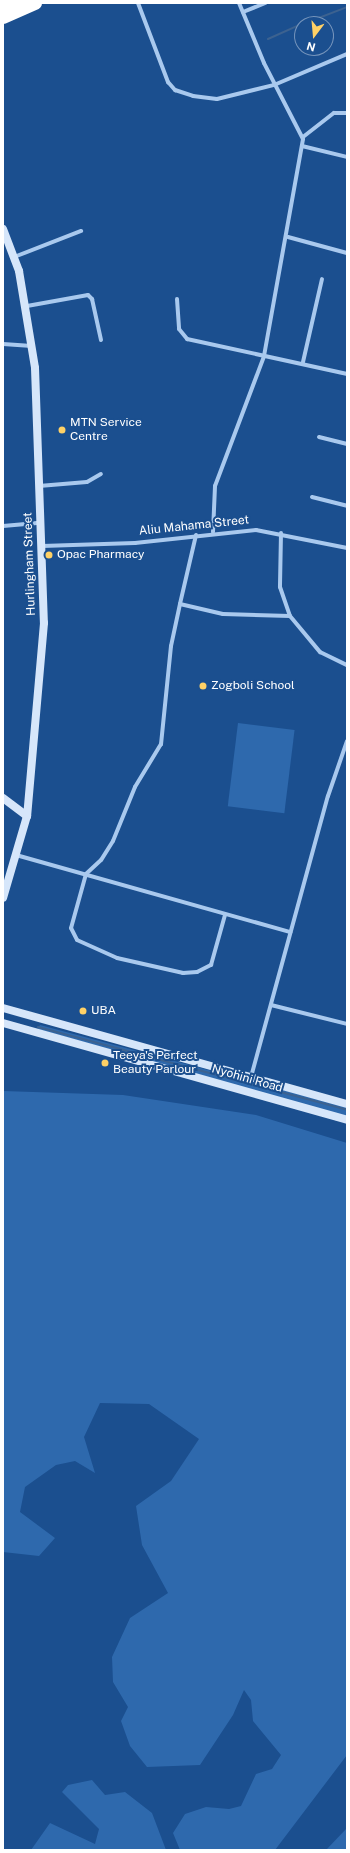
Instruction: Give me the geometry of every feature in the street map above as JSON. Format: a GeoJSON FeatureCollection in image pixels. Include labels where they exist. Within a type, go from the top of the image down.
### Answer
{"type":"FeatureCollection","features":[{"type":"Feature","properties":{"kind":"highway"},"geometry":{"type":"LineString","coordinates":[[3,10],[17,3]]}},
{"type":"Feature","properties":{"kind":"highway"},"geometry":{"type":"LineString","coordinates":[[3,18],[36,3]]}},
{"type":"Feature","properties":{"kind":"main road","name":"Hurlingham Street"},"geometry":{"type":"LineString","coordinates":[[3,229],[14,256],[27,306],[32,346],[42,546],[44,623],[27,816],[16,855],[6,881],[3,898]]}},
{"type":"Feature","properties":{"kind":"main road"},"geometry":{"type":"LineString","coordinates":[[3,798],[27,816]]}},
{"type":"Feature","properties":{"kind":"main road","name":"Nyohini Road"},"geometry":{"type":"LineString","coordinates":[[3,1008],[347,1104]]}},
{"type":"Feature","properties":{"kind":"main road"},"geometry":{"type":"LineString","coordinates":[[33,1032],[30,1022],[37,1017]]}},
{"type":"Feature","properties":{"kind":"main road","name":"Nyohini Road"},"geometry":{"type":"LineString","coordinates":[[3,1023],[347,1120]]}},
{"type":"Feature","properties":{"kind":"street"},"geometry":{"type":"LineString","coordinates":[[138,3],[157,57],[176,90],[209,99],[274,85],[347,54]]}},
{"type":"Feature","properties":{"kind":"street"},"geometry":{"type":"LineString","coordinates":[[213,532],[212,508],[216,481],[264,356],[288,237],[303,137],[274,85],[239,3]]}},
{"type":"Feature","properties":{"kind":"street"},"geometry":{"type":"LineString","coordinates":[[243,12],[265,3]]}},
{"type":"Feature","properties":{"kind":"street"},"geometry":{"type":"LineString","coordinates":[[303,137],[334,113],[347,113]]}},
{"type":"Feature","properties":{"kind":"street"},"geometry":{"type":"LineString","coordinates":[[302,146],[347,157]]}},
{"type":"Feature","properties":{"kind":"street"},"geometry":{"type":"LineString","coordinates":[[14,256],[81,231]]}},
{"type":"Feature","properties":{"kind":"street"},"geometry":{"type":"LineString","coordinates":[[288,237],[347,253]]}},
{"type":"Feature","properties":{"kind":"street"},"geometry":{"type":"LineString","coordinates":[[303,362],[322,279]]}},
{"type":"Feature","properties":{"kind":"street"},"geometry":{"type":"LineString","coordinates":[[27,306],[88,296],[92,299],[101,340]]}},
{"type":"Feature","properties":{"kind":"street"},"geometry":{"type":"LineString","coordinates":[[177,299],[179,329],[184,337],[264,356],[303,362],[347,374]]}},
{"type":"Feature","properties":{"kind":"street"},"geometry":{"type":"LineString","coordinates":[[3,344],[32,346]]}},
{"type":"Feature","properties":{"kind":"street"},"geometry":{"type":"LineString","coordinates":[[319,437],[347,444]]}},
{"type":"Feature","properties":{"kind":"street"},"geometry":{"type":"LineString","coordinates":[[38,486],[87,482],[101,474]]}},
{"type":"Feature","properties":{"kind":"street"},"geometry":{"type":"LineString","coordinates":[[312,496],[347,506]]}},
{"type":"Feature","properties":{"kind":"street"},"geometry":{"type":"LineString","coordinates":[[3,526],[41,523]]}},
{"type":"Feature","properties":{"kind":"street","name":"Aliu Mahama Street"},"geometry":{"type":"LineString","coordinates":[[42,546],[135,543],[213,532],[256,530],[281,533],[347,548]]}},
{"type":"Feature","properties":{"kind":"street"},"geometry":{"type":"LineString","coordinates":[[281,533],[280,587],[290,616],[320,652],[347,665]]}},
{"type":"Feature","properties":{"kind":"street"},"geometry":{"type":"LineString","coordinates":[[196,535],[171,646],[161,744],[135,787],[113,841],[101,860],[86,874],[72,917],[72,934],[84,944],[117,958],[183,973],[206,969],[215,955],[225,915]]}},
{"type":"Feature","properties":{"kind":"street"},"geometry":{"type":"LineString","coordinates":[[180,604],[223,614],[290,616]]}},
{"type":"Feature","properties":{"kind":"street"},"geometry":{"type":"LineString","coordinates":[[251,1078],[290,932],[347,741]]}},
{"type":"Feature","properties":{"kind":"street"},"geometry":{"type":"LineString","coordinates":[[16,855],[225,915],[290,932]]}},
{"type":"Feature","properties":{"kind":"street"},"geometry":{"type":"LineString","coordinates":[[271,1005],[347,1024]]}},
{"type":"Feature","properties":{"kind":"shaded area"},"geometry":{"type":"Polygon","coordinates":[[[238,723],[295,730],[284,813],[228,806],[238,723]]]}},
{"type":"Feature","properties":{"kind":"shaded area"},"geometry":{"type":"Polygon","coordinates":[[[40,1025],[347,1107],[347,1117],[38,1029],[40,1025]]]}},
{"type":"Feature","properties":{"kind":"shaded area"},"geometry":{"type":"Polygon","coordinates":[[[3,1091],[123,1095],[256,1115],[347,1143],[347,1755],[275,1850],[180,1850],[173,1833],[185,1814],[206,1807],[229,1809],[241,1806],[256,1774],[272,1769],[281,1755],[253,1721],[251,1700],[244,1690],[233,1715],[200,1765],[147,1767],[130,1746],[121,1721],[128,1707],[113,1682],[112,1657],[130,1618],[168,1593],[142,1545],[136,1506],[171,1481],[199,1439],[149,1404],[100,1403],[84,1437],[95,1473],[75,1461],[56,1465],[25,1487],[20,1512],[55,1538],[39,1556],[3,1552],[3,1091]]]}},
{"type":"Feature","properties":{"kind":"shaded area"},"geometry":{"type":"Polygon","coordinates":[[[92,1780],[105,1795],[125,1792],[152,1813],[166,1850],[31,1850],[50,1823],[95,1844],[99,1829],[62,1792],[68,1785],[92,1780]]]}},
{"type":"Feature","properties":{"kind":"shaded area"},"geometry":{"type":"Polygon","coordinates":[[[347,1828],[347,1850],[326,1850],[347,1828]]]}},
{"type":"Feature","properties":{"kind":"waterway"},"geometry":{"type":"LineString","coordinates":[[324,16],[347,7]]}},
{"type":"Feature","properties":{"kind":"waterway"},"geometry":{"type":"LineString","coordinates":[[268,39],[294,28]]}},
{"type":"Feature","properties":{"kind":"waterway"},"geometry":{"type":"LineString","coordinates":[[38,1027],[347,1110]]}},
{"type":"Feature","properties":{"kind":"place","name":"MTN Service Centre"},"geometry":{"type":"Point","coordinates":[62,430]}},
{"type":"Feature","properties":{"kind":"place","name":"Opac Pharmacy"},"geometry":{"type":"Point","coordinates":[49,555]}},
{"type":"Feature","properties":{"kind":"place","name":"Zogboli School"},"geometry":{"type":"Point","coordinates":[203,686]}},
{"type":"Feature","properties":{"kind":"place","name":"UBA"},"geometry":{"type":"Point","coordinates":[83,1011]}},
{"type":"Feature","properties":{"kind":"place","name":"Teeya's Perfect Beauty Parlour"},"geometry":{"type":"Point","coordinates":[105,1063]}}]}
